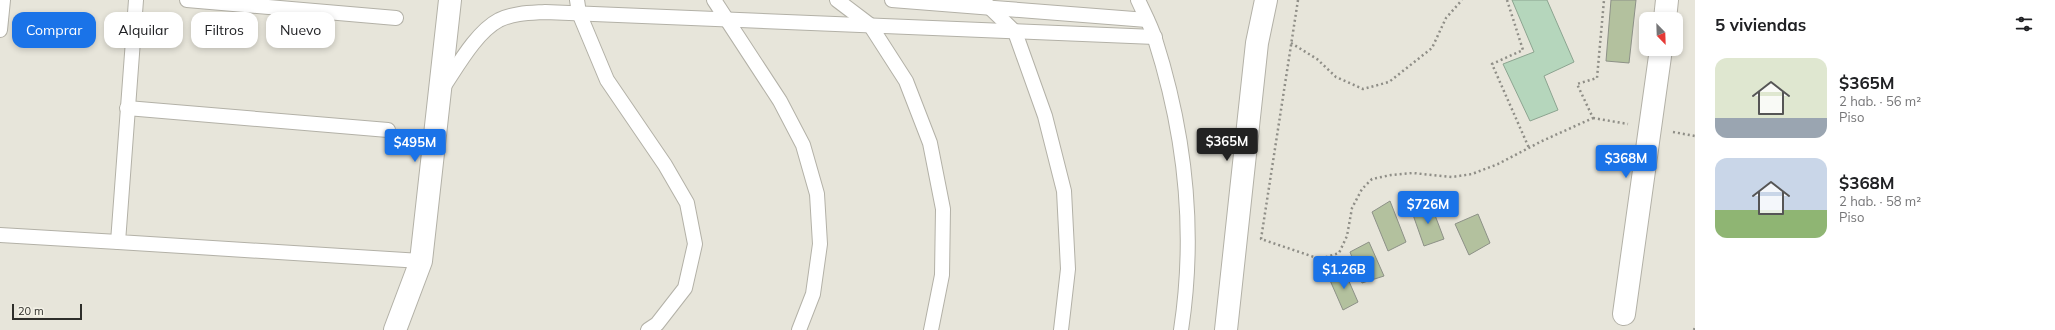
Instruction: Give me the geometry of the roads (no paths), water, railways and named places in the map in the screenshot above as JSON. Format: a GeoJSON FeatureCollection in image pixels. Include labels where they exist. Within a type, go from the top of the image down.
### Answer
{"type":"FeatureCollection","features":[{"type":"Feature","properties":{"kind":"street"},"geometry":{"type":"LineString","coordinates":[[395,330],[421,261],[450,0]]}},
{"type":"Feature","properties":{"kind":"street"},"geometry":{"type":"LineString","coordinates":[[1226,330],[1257,43],[1266,0]]}},
{"type":"Feature","properties":{"kind":"street"},"geometry":{"type":"LineString","coordinates":[[1666,12],[1667,0]]}},
{"type":"Feature","properties":{"kind":"street"},"geometry":{"type":"LineString","coordinates":[[1624,314],[1660,56]]}},
{"type":"Feature","properties":{"kind":"lane"},"geometry":{"type":"LineString","coordinates":[[0,30],[3,0]]}},
{"type":"Feature","properties":{"kind":"lane"},"geometry":{"type":"LineString","coordinates":[[118,242],[136,0]]}},
{"type":"Feature","properties":{"kind":"lane"},"geometry":{"type":"LineString","coordinates":[[187,0],[396,18]]}},
{"type":"Feature","properties":{"kind":"lane"},"geometry":{"type":"LineString","coordinates":[[714,0],[780,101],[804,146],[817,194],[820,244],[813,294],[799,330]]}},
{"type":"Feature","properties":{"kind":"lane"},"geometry":{"type":"LineString","coordinates":[[837,0],[870,26],[906,81],[930,143],[943,209],[942,275],[931,330]]}},
{"type":"Feature","properties":{"kind":"lane"},"geometry":{"type":"LineString","coordinates":[[892,0],[986,4],[1147,20]]}},
{"type":"Feature","properties":{"kind":"lane"},"geometry":{"type":"LineString","coordinates":[[1138,0],[1155,37],[1173,105],[1184,170],[1189,236],[1185,301],[1181,330]]}},
{"type":"Feature","properties":{"kind":"lane"},"geometry":{"type":"LineString","coordinates":[[986,4],[1015,32],[1045,116],[1064,191],[1068,269],[1061,330]]}},
{"type":"Feature","properties":{"kind":"lane"},"geometry":{"type":"LineString","coordinates":[[441,90],[483,31],[500,20],[517,14],[578,7],[727,19],[1155,37]]}},
{"type":"Feature","properties":{"kind":"lane"},"geometry":{"type":"LineString","coordinates":[[578,7],[607,80],[665,165],[687,203],[695,244],[685,288],[655,328]]}},
{"type":"Feature","properties":{"kind":"lane"},"geometry":{"type":"LineString","coordinates":[[127,108],[388,130]]}},
{"type":"Feature","properties":{"kind":"lane"},"geometry":{"type":"LineString","coordinates":[[0,235],[421,261]]}}]}
